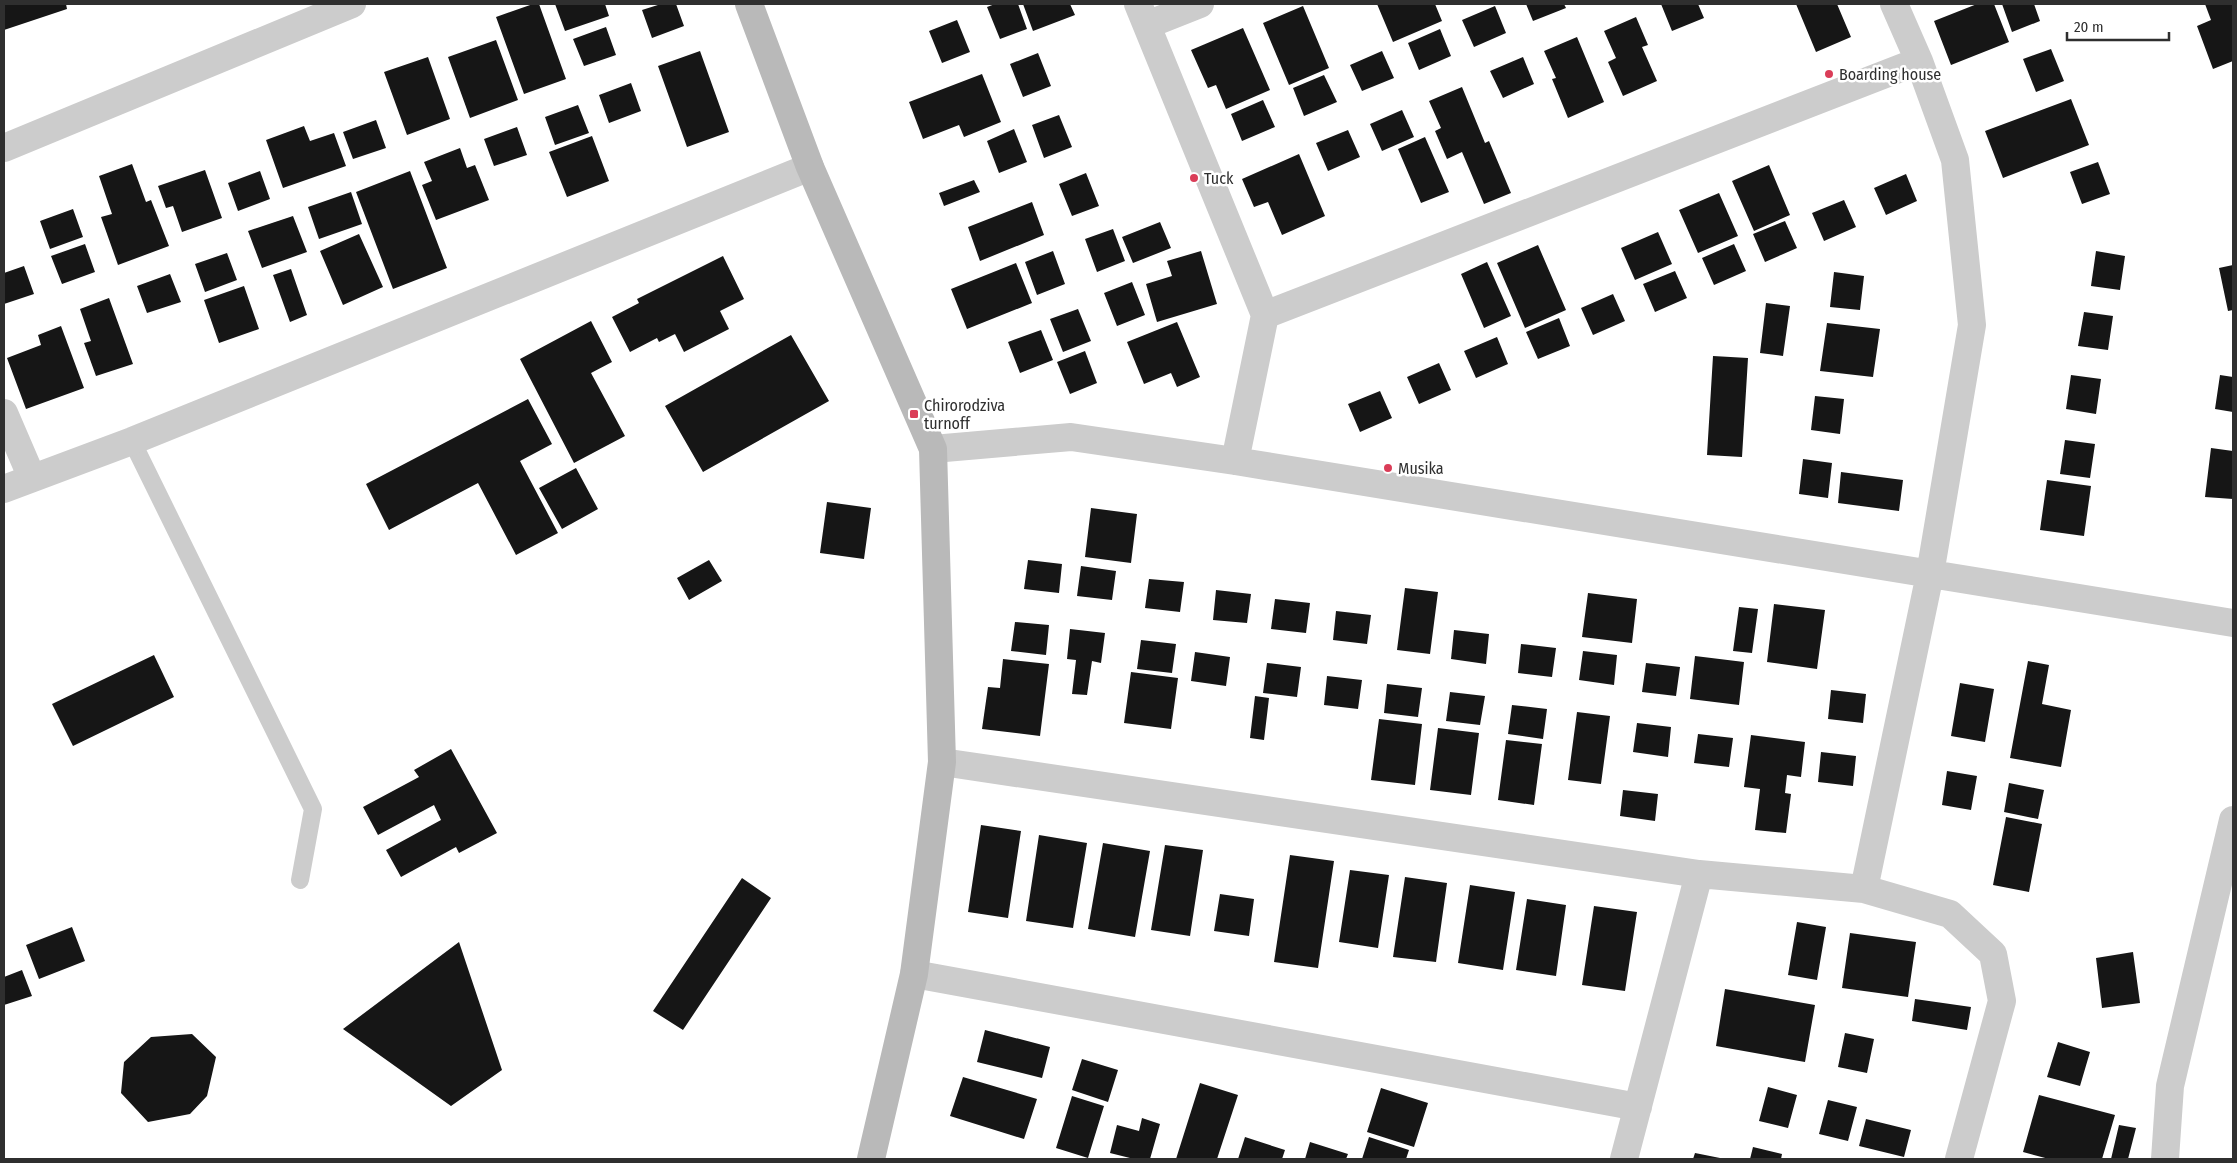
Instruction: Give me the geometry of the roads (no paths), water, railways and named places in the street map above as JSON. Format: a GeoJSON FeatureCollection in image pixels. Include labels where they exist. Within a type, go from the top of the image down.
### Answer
{"type":"FeatureCollection","features":[{"type":"Feature","properties":{"kind":"street"},"geometry":{"type":"LineString","coordinates":[[4,148],[352,4]]}},
{"type":"Feature","properties":{"kind":"street"},"geometry":{"type":"LineString","coordinates":[[749,4],[810,167],[932,449],[942,762],[914,974],[871,1159]]}},
{"type":"Feature","properties":{"kind":"street"},"geometry":{"type":"LineString","coordinates":[[1200,4],[1143,14],[1265,315],[1235,461]]}},
{"type":"Feature","properties":{"kind":"street"},"geometry":{"type":"LineString","coordinates":[[1864,888],[1930,574],[1972,325],[1955,160],[1919,61],[1894,4]]}},
{"type":"Feature","properties":{"kind":"street"},"geometry":{"type":"LineString","coordinates":[[1265,315],[1919,61]]}},
{"type":"Feature","properties":{"kind":"street"},"geometry":{"type":"LineString","coordinates":[[4,489],[132,441],[810,167]]}},
{"type":"Feature","properties":{"kind":"street"},"geometry":{"type":"LineString","coordinates":[[4,413],[32,478]]}},
{"type":"Feature","properties":{"kind":"street"},"geometry":{"type":"LineString","coordinates":[[932,449],[1071,437],[1235,461],[2233,623]]}},
{"type":"Feature","properties":{"kind":"street"},"geometry":{"type":"LineString","coordinates":[[942,762],[1699,874],[1864,888],[1950,914],[1993,954],[2002,1001],[1959,1159]]}},
{"type":"Feature","properties":{"kind":"street"},"geometry":{"type":"LineString","coordinates":[[2165,1159],[2170,1086],[2233,820]]}},
{"type":"Feature","properties":{"kind":"street"},"geometry":{"type":"LineString","coordinates":[[1624,1159],[1699,874]]}},
{"type":"Feature","properties":{"kind":"street"},"geometry":{"type":"LineString","coordinates":[[914,974],[1638,1107]]}},
{"type":"Feature","properties":{"kind":"lane"},"geometry":{"type":"LineString","coordinates":[[132,441],[313,809],[300,880]]}},
{"type":"Feature","properties":{"kind":"place","name":"Boarding house"},"geometry":{"type":"Point","coordinates":[1829,74]}},
{"type":"Feature","properties":{"kind":"place","name":"Tuck"},"geometry":{"type":"Point","coordinates":[1194,178]}},
{"type":"Feature","properties":{"kind":"place","name":"Chirorodziva turnoff"},"geometry":{"type":"Point","coordinates":[914,414]}},
{"type":"Feature","properties":{"kind":"place","name":"Musika"},"geometry":{"type":"Point","coordinates":[1388,468]}}]}
